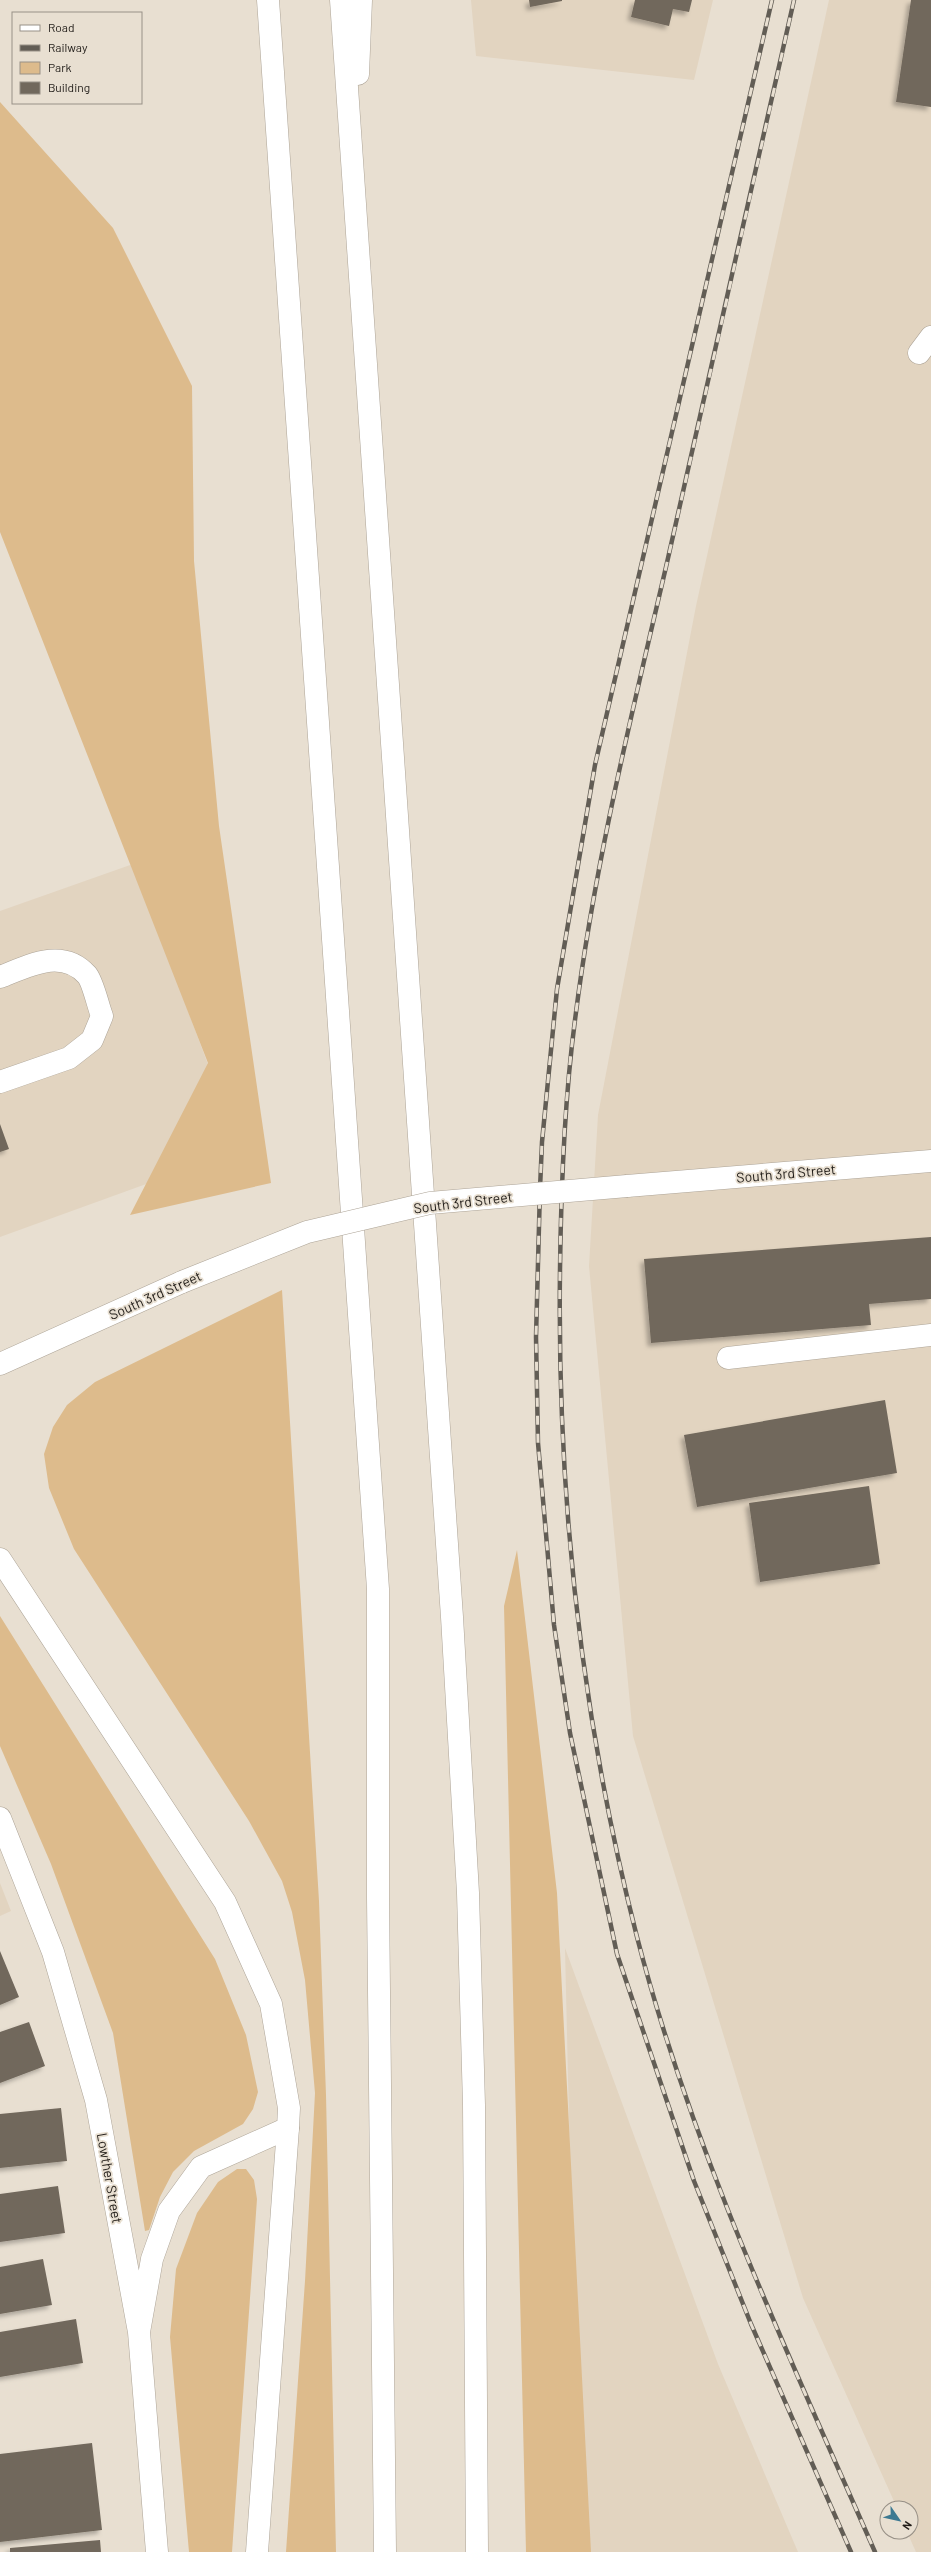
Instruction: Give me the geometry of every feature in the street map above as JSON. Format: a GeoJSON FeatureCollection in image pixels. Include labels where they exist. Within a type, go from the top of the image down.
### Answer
{"type":"FeatureCollection","features":[{"type":"Feature","properties":{"kind":"main road"},"geometry":{"type":"LineString","coordinates":[[268,0],[378,1589],[378,1914],[385,2552]]}},
{"type":"Feature","properties":{"kind":"main road"},"geometry":{"type":"LineString","coordinates":[[341,0],[450,1593],[468,1893],[474,2105],[477,2552]]}},
{"type":"Feature","properties":{"kind":"main road"},"geometry":{"type":"LineString","coordinates":[[354,197],[361,0]]}},
{"type":"Feature","properties":{"kind":"main road"},"geometry":{"type":"LineString","coordinates":[[0,977],[48,959],[70,963],[87,976],[102,1016],[92,1040],[69,1058],[0,1082]]}},
{"type":"Feature","properties":{"kind":"main road","name":"South 3rd Street"},"geometry":{"type":"LineString","coordinates":[[0,1364],[182,1282],[307,1232],[430,1203],[931,1160]]}},
{"type":"Feature","properties":{"kind":"main road"},"geometry":{"type":"LineString","coordinates":[[728,1358],[931,1335]]}},
{"type":"Feature","properties":{"kind":"main road"},"geometry":{"type":"LineString","coordinates":[[0,1559],[225,1902],[271,2004],[289,2108],[258,2552]]}},
{"type":"Feature","properties":{"kind":"main road","name":"Lowther Street"},"geometry":{"type":"LineString","coordinates":[[0,1818],[53,1952],[96,2100],[139,2332],[157,2552]]}},
{"type":"Feature","properties":{"kind":"main road"},"geometry":{"type":"LineString","coordinates":[[139,2332],[152,2259],[169,2212],[201,2167],[288,2128]]}},
{"type":"Feature","properties":{"kind":"shaded area"},"geometry":{"type":"Polygon","coordinates":[[[471,0],[713,0],[694,80],[476,56],[471,0]]]}},
{"type":"Feature","properties":{"kind":"shaded area"},"geometry":{"type":"Polygon","coordinates":[[[829,0],[931,0],[931,2552],[916,2552],[911,2540],[919,2540],[919,2500],[893,2500],[803,2298],[633,1736],[589,1266],[598,1115],[696,606],[829,0]]]}},
{"type":"Feature","properties":{"kind":"shaded area"},"geometry":{"type":"Polygon","coordinates":[[[133,864],[240,1150],[0,1237],[0,911],[133,864]]]}},
{"type":"Feature","properties":{"kind":"shaded area"},"geometry":{"type":"Polygon","coordinates":[[[0,1883],[11,1911],[0,1916],[0,1883]]]}},
{"type":"Feature","properties":{"kind":"shaded area"},"geometry":{"type":"Polygon","coordinates":[[[565,1948],[718,2364],[798,2552],[579,2552],[565,1948]]]}},
{"type":"Feature","properties":{"kind":"green space"},"geometry":{"type":"Polygon","coordinates":[[[0,102],[113,228],[192,386],[194,561],[219,826],[271,1183],[130,1215],[208,1063],[0,532],[0,102]]]}},
{"type":"Feature","properties":{"kind":"green space"},"geometry":{"type":"Polygon","coordinates":[[[282,1290],[319,1901],[326,2095],[336,2552],[286,2552],[305,2281],[315,2093],[305,1980],[292,1912],[282,1881],[249,1821],[74,1549],[49,1488],[44,1454],[53,1427],[67,1405],[95,1382],[282,1290]]]}},
{"type":"Feature","properties":{"kind":"green space"},"geometry":{"type":"Polygon","coordinates":[[[517,1550],[557,1893],[591,2552],[526,2552],[504,1606],[517,1550]]]}},
{"type":"Feature","properties":{"kind":"green space"},"geometry":{"type":"Polygon","coordinates":[[[0,1616],[215,1959],[246,2035],[258,2092],[253,2109],[243,2124],[194,2151],[173,2172],[160,2197],[149,2230],[145,2231],[113,2033],[51,1864],[0,1746],[0,1616]]]}},
{"type":"Feature","properties":{"kind":"green space"},"geometry":{"type":"Polygon","coordinates":[[[237,2169],[246,2169],[254,2180],[257,2199],[232,2552],[189,2552],[170,2337],[176,2269],[197,2213],[218,2182],[237,2169]]]}},
{"type":"Feature","properties":{"kind":"building"},"geometry":{"type":"Polygon","coordinates":[[[529,0],[562,0],[562,1],[530,7],[529,0]]]}},
{"type":"Feature","properties":{"kind":"building"},"geometry":{"type":"Polygon","coordinates":[[[635,0],[692,0],[689,12],[673,9],[669,26],[631,17],[635,0]]]}},
{"type":"Feature","properties":{"kind":"building"},"geometry":{"type":"Polygon","coordinates":[[[911,0],[931,0],[931,107],[896,102],[911,0]]]}},
{"type":"Feature","properties":{"kind":"building"},"geometry":{"type":"Polygon","coordinates":[[[0,1124],[9,1149],[0,1152],[0,1124]]]}},
{"type":"Feature","properties":{"kind":"building"},"geometry":{"type":"Polygon","coordinates":[[[931,1237],[931,1299],[869,1304],[871,1325],[651,1343],[644,1259],[931,1237]]]}},
{"type":"Feature","properties":{"kind":"building"},"geometry":{"type":"Polygon","coordinates":[[[885,1400],[897,1473],[697,1507],[684,1435],[885,1400]]]}},
{"type":"Feature","properties":{"kind":"building"},"geometry":{"type":"Polygon","coordinates":[[[869,1486],[880,1564],[760,1582],[749,1503],[869,1486]]]}},
{"type":"Feature","properties":{"kind":"building"},"geometry":{"type":"Polygon","coordinates":[[[0,1951],[19,1997],[0,2005],[0,1951]]]}},
{"type":"Feature","properties":{"kind":"building"},"geometry":{"type":"Polygon","coordinates":[[[29,2022],[45,2066],[0,2083],[0,2032],[29,2022]]]}},
{"type":"Feature","properties":{"kind":"building"},"geometry":{"type":"Polygon","coordinates":[[[61,2108],[67,2161],[0,2168],[0,2114],[61,2108]]]}},
{"type":"Feature","properties":{"kind":"building"},"geometry":{"type":"Polygon","coordinates":[[[58,2186],[65,2233],[0,2242],[0,2194],[58,2186]]]}},
{"type":"Feature","properties":{"kind":"building"},"geometry":{"type":"Polygon","coordinates":[[[43,2259],[52,2305],[0,2314],[0,2267],[43,2259]]]}},
{"type":"Feature","properties":{"kind":"building"},"geometry":{"type":"Polygon","coordinates":[[[76,2319],[83,2363],[0,2377],[0,2332],[76,2319]]]}},
{"type":"Feature","properties":{"kind":"building"},"geometry":{"type":"Polygon","coordinates":[[[92,2443],[102,2530],[0,2542],[0,2454],[92,2443]]]}},
{"type":"Feature","properties":{"kind":"building"},"geometry":{"type":"Polygon","coordinates":[[[100,2540],[101,2552],[10,2552],[10,2548],[100,2540]]]}},
{"type":"Feature","properties":{"kind":"railway"},"geometry":{"type":"LineString","coordinates":[[772,0],[595,765],[557,989],[542,1142],[540,1189],[536,1337],[538,1443],[554,1625],[570,1733],[617,1954],[694,2181],[751,2324],[851,2552]]}},
{"type":"Feature","properties":{"kind":"railway"},"geometry":{"type":"LineString","coordinates":[[794,0],[614,792],[592,906],[575,1020],[568,1082],[562,1176],[560,1239],[560,1355],[568,1523],[576,1606],[587,1689],[601,1772],[617,1855],[637,1937],[659,2016],[685,2095],[713,2172],[808,2401],[875,2552]]}}]}
